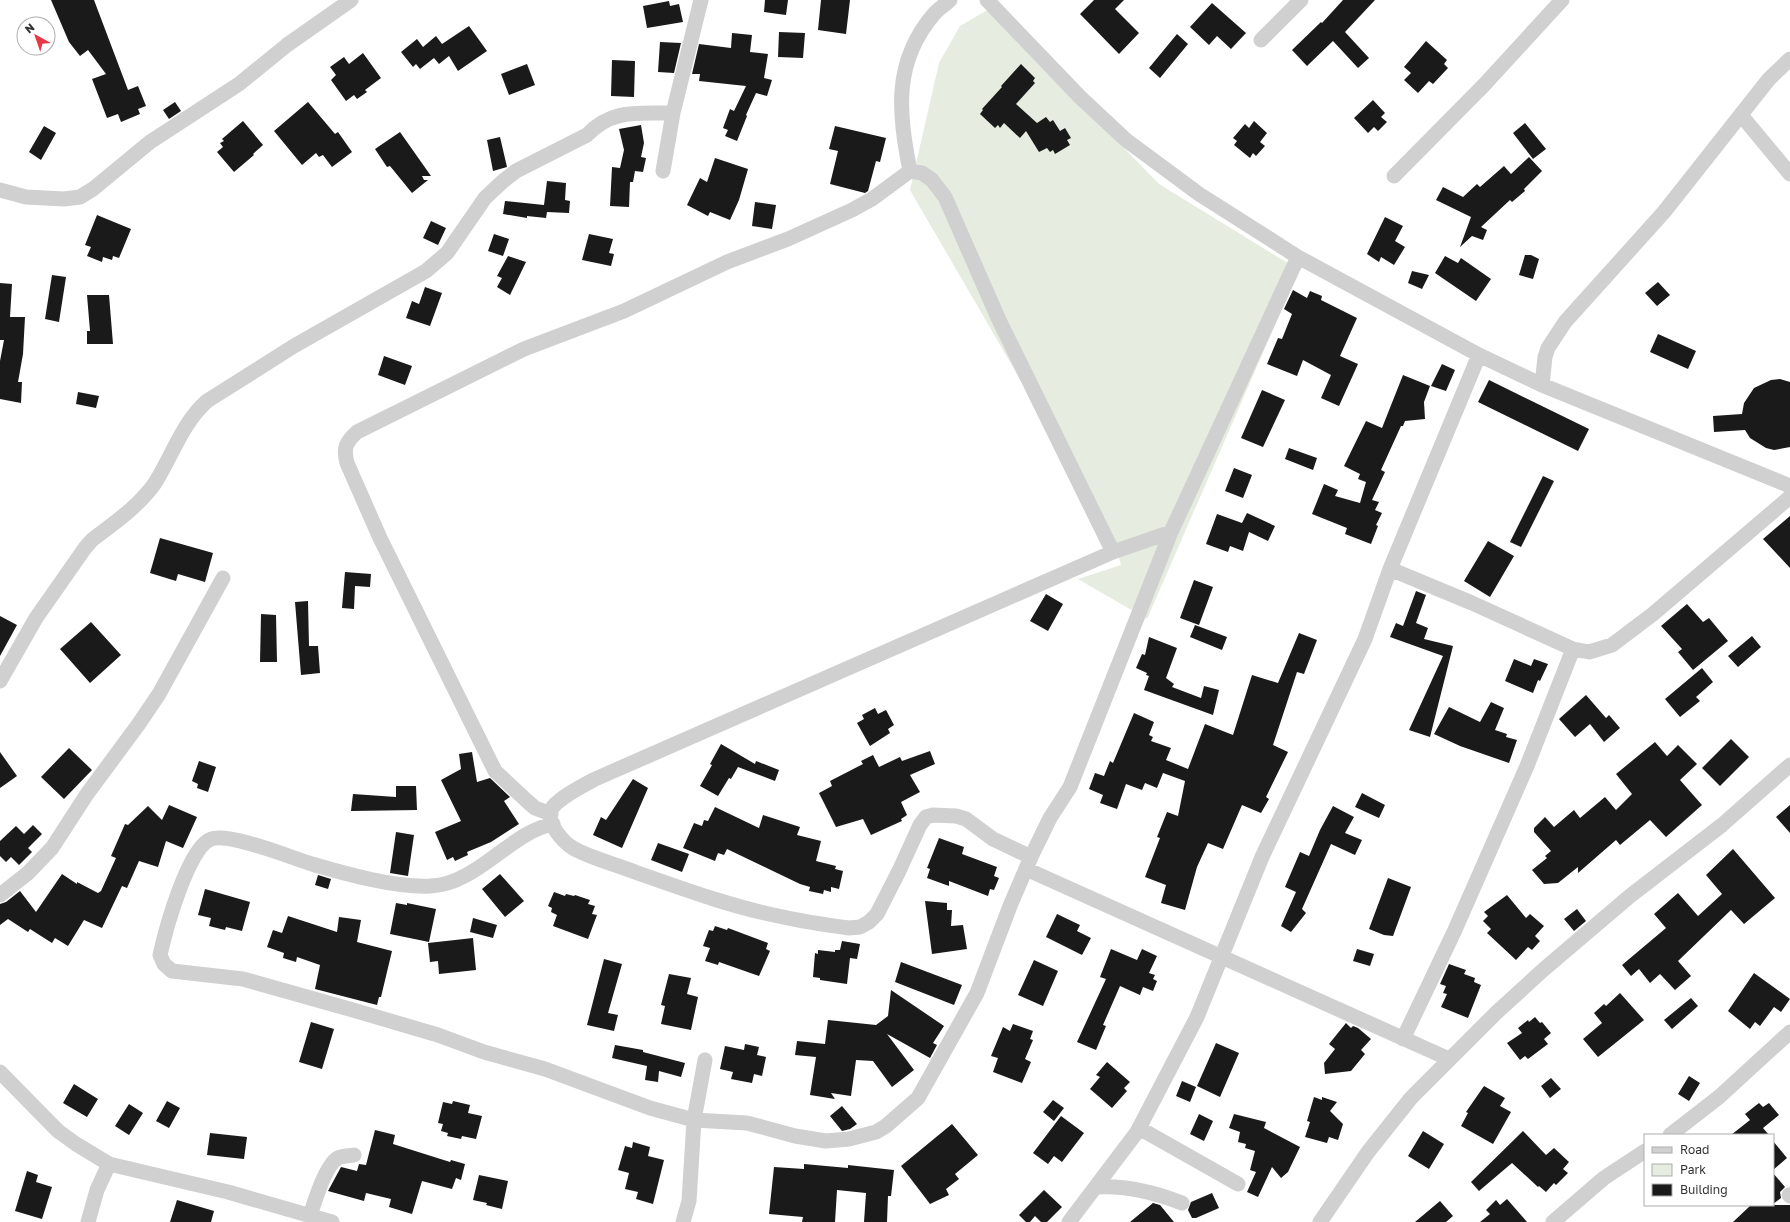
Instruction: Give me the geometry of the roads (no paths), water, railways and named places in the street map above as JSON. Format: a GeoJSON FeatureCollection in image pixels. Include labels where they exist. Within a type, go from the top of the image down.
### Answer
{"type":"FeatureCollection","features":[{"type":"Feature","properties":{"kind":"street"},"geometry":{"type":"LineString","coordinates":[[0,190],[26,197],[64,199],[80,197],[93,189],[150,142],[239,84],[287,45],[351,0]]}},
{"type":"Feature","properties":{"kind":"street"},"geometry":{"type":"LineString","coordinates":[[663,171],[673,113],[701,0]]}},
{"type":"Feature","properties":{"kind":"street"},"geometry":{"type":"LineString","coordinates":[[910,171],[903,137],[901,113],[901,91],[904,76],[915,42],[934,13],[950,0]]}},
{"type":"Feature","properties":{"kind":"street"},"geometry":{"type":"LineString","coordinates":[[987,0],[1080,97],[1126,140],[1199,194],[1298,257],[1479,355],[1542,385],[1790,486]]}},
{"type":"Feature","properties":{"kind":"street"},"geometry":{"type":"LineString","coordinates":[[1261,40],[1301,0]]}},
{"type":"Feature","properties":{"kind":"street"},"geometry":{"type":"LineString","coordinates":[[1394,176],[1489,80],[1562,0]]}},
{"type":"Feature","properties":{"kind":"street"},"geometry":{"type":"LineString","coordinates":[[1542,385],[1545,357],[1556,335],[1664,212],[1769,79],[1790,59]]}},
{"type":"Feature","properties":{"kind":"street"},"geometry":{"type":"LineString","coordinates":[[0,681],[36,618],[85,548],[92,540],[144,497],[154,483],[198,408],[207,400],[294,346],[426,271],[447,253],[458,240],[485,198],[516,171],[587,135],[594,127],[610,117],[621,114],[673,113]]}},
{"type":"Feature","properties":{"kind":"street"},"geometry":{"type":"LineString","coordinates":[[1741,115],[1790,174]]}},
{"type":"Feature","properties":{"kind":"street"},"geometry":{"type":"LineString","coordinates":[[552,819],[526,802],[495,771],[387,552],[347,463],[345,446],[348,439],[357,432],[524,349],[624,311],[727,262],[788,239],[852,210],[872,199],[910,171],[922,173],[927,176],[945,197],[999,320],[1113,552]]}},
{"type":"Feature","properties":{"kind":"street"},"geometry":{"type":"LineString","coordinates":[[552,819],[498,856],[452,882],[431,886],[404,885],[357,875],[313,864],[230,839],[211,839],[201,846],[186,874],[160,955],[164,964],[172,971],[243,979],[345,1008],[438,1035],[484,1052],[545,1069],[650,1108],[694,1120],[747,1123],[795,1136],[826,1141],[856,1137],[876,1132],[886,1126],[918,1098],[977,993],[1010,906],[1029,863],[1050,818],[1070,787],[1171,532],[1298,257]]}},
{"type":"Feature","properties":{"kind":"street"},"geometry":{"type":"LineString","coordinates":[[1069,1222],[1139,1128],[1197,1017],[1275,827],[1365,639],[1390,569],[1479,355]]}},
{"type":"Feature","properties":{"kind":"street"},"geometry":{"type":"LineString","coordinates":[[1390,569],[1472,603],[1573,649],[1589,652],[1612,645],[1653,614],[1790,497]]}},
{"type":"Feature","properties":{"kind":"street"},"geometry":{"type":"LineString","coordinates":[[1171,532],[1113,552],[593,780],[553,807],[552,819],[560,836],[574,849],[701,895],[782,917],[849,928],[860,927],[869,922],[877,914],[920,825],[926,817],[933,815],[956,816],[966,819],[1029,863],[1221,957],[1449,1059]]}},
{"type":"Feature","properties":{"kind":"street"},"geometry":{"type":"LineString","coordinates":[[0,895],[28,873],[52,848],[87,794],[134,731],[159,694],[223,578]]}},
{"type":"Feature","properties":{"kind":"street"},"geometry":{"type":"LineString","coordinates":[[1403,1039],[1454,932],[1527,766],[1573,649]]}},
{"type":"Feature","properties":{"kind":"street"},"geometry":{"type":"LineString","coordinates":[[1320,1222],[1348,1179],[1393,1120],[1427,1081],[1449,1059],[1543,970],[1630,896],[1722,825],[1790,765]]}},
{"type":"Feature","properties":{"kind":"street"},"geometry":{"type":"LineString","coordinates":[[1671,1134],[1719,1097],[1790,1032]]}},
{"type":"Feature","properties":{"kind":"street"},"geometry":{"type":"LineString","coordinates":[[683,1222],[689,1201],[694,1120],[705,1060]]}},
{"type":"Feature","properties":{"kind":"street"},"geometry":{"type":"LineString","coordinates":[[0,1072],[58,1130],[76,1144],[109,1164],[228,1192],[332,1222]]}},
{"type":"Feature","properties":{"kind":"street"},"geometry":{"type":"LineString","coordinates":[[1139,1128],[1238,1184]]}},
{"type":"Feature","properties":{"kind":"street"},"geometry":{"type":"LineString","coordinates":[[1553,1222],[1604,1178],[1644,1152]]}},
{"type":"Feature","properties":{"kind":"street"},"geometry":{"type":"LineString","coordinates":[[310,1216],[319,1191],[333,1162],[338,1158],[354,1156]]}},
{"type":"Feature","properties":{"kind":"street"},"geometry":{"type":"LineString","coordinates":[[88,1222],[97,1190],[109,1164]]}},
{"type":"Feature","properties":{"kind":"street"},"geometry":{"type":"LineString","coordinates":[[1096,1187],[1118,1186],[1129,1188],[1182,1203]]}}]}
